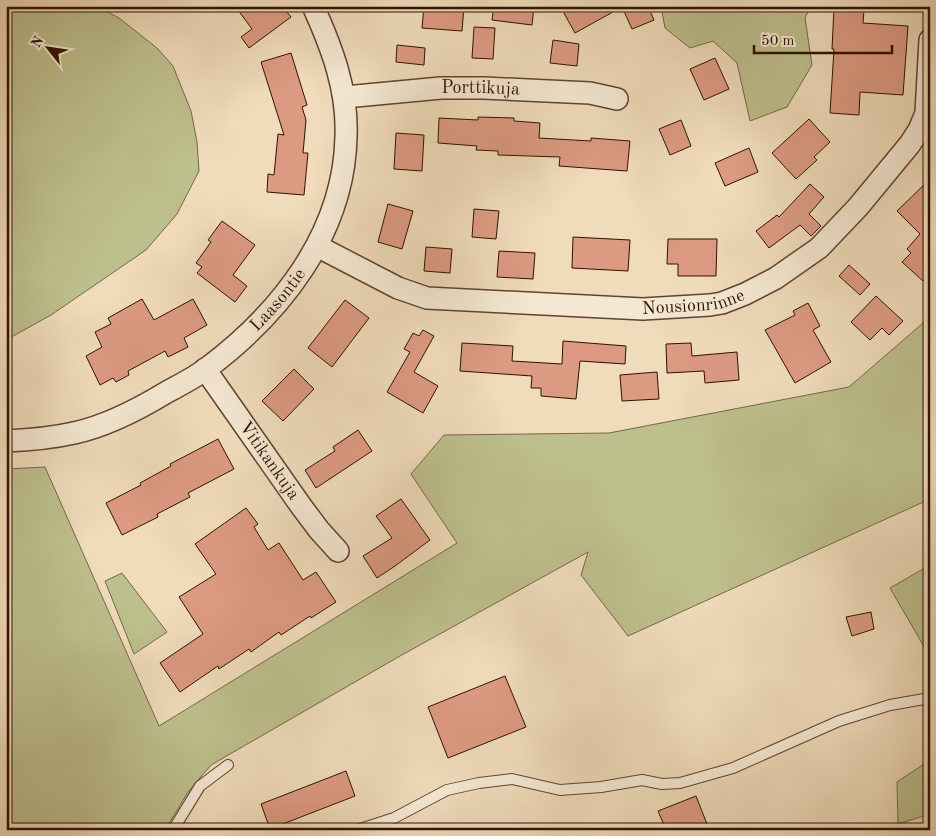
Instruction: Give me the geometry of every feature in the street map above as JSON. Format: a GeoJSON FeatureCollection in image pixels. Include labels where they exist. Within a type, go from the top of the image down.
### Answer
{"type":"FeatureCollection","features":[{"type":"Feature","properties":{"kind":"street","name":"Laasontie"},"geometry":{"type":"LineString","coordinates":[[6,441],[75,433],[107,423],[157,398],[206,369],[265,318],[289,290],[317,246],[337,196],[342,175],[346,137],[345,97],[334,56],[313,6]]}},
{"type":"Feature","properties":{"kind":"street","name":"Nousionrinne"},"geometry":{"type":"LineString","coordinates":[[317,246],[398,288],[427,298],[643,308],[696,307],[733,299],[776,278],[819,248],[858,207],[910,144],[919,130],[926,113],[930,40]]}},
{"type":"Feature","properties":{"kind":"street","name":"Porttikuja"},"geometry":{"type":"LineString","coordinates":[[345,97],[441,88],[476,88],[590,93],[617,98]]}},
{"type":"Feature","properties":{"kind":"street","name":"Vitikankuja"},"geometry":{"type":"LineString","coordinates":[[206,369],[318,530],[338,551]]}},
{"type":"Feature","properties":{"kind":"lane"},"geometry":{"type":"LineString","coordinates":[[356,830],[394,818],[447,790],[479,782],[512,779],[560,790],[600,787],[642,780],[662,784],[680,783],[733,768],[839,720],[890,705],[930,698]]}},
{"type":"Feature","properties":{"kind":"lane"},"geometry":{"type":"LineString","coordinates":[[173,830],[200,786],[228,765]]}},
{"type":"Feature","properties":{"kind":"green space"},"geometry":{"type":"Polygon","coordinates":[[[6,6],[98,7],[119,18],[157,48],[173,66],[191,111],[197,142],[199,171],[177,214],[146,250],[51,315],[6,340],[6,6]]]}},
{"type":"Feature","properties":{"kind":"green space"},"geometry":{"type":"Polygon","coordinates":[[[661,6],[811,6],[805,18],[812,65],[787,107],[750,121],[737,63],[713,41],[690,48],[665,28],[661,6]]]}},
{"type":"Feature","properties":{"kind":"green space"},"geometry":{"type":"Polygon","coordinates":[[[930,317],[930,499],[628,636],[581,575],[588,552],[400,656],[211,765],[188,792],[165,830],[6,830],[6,469],[45,467],[159,726],[457,543],[411,474],[444,435],[609,433],[849,387],[930,317]]]}},
{"type":"Feature","properties":{"kind":"green space"},"geometry":{"type":"Polygon","coordinates":[[[930,565],[930,657],[890,588],[930,565]]]}},
{"type":"Feature","properties":{"kind":"green space"},"geometry":{"type":"Polygon","coordinates":[[[122,573],[167,632],[134,654],[105,581],[122,573]]]}},
{"type":"Feature","properties":{"kind":"green space"},"geometry":{"type":"Polygon","coordinates":[[[930,760],[930,814],[898,824],[897,782],[930,760]]]}},
{"type":"Feature","properties":{"kind":"building"},"geometry":{"type":"Polygon","coordinates":[[[235,6],[274,6],[277,10],[282,6],[291,17],[249,48],[241,37],[252,29],[235,6]]]}},
{"type":"Feature","properties":{"kind":"building"},"geometry":{"type":"Polygon","coordinates":[[[424,6],[464,6],[462,31],[422,28],[424,6]]]}},
{"type":"Feature","properties":{"kind":"building"},"geometry":{"type":"Polygon","coordinates":[[[494,6],[534,6],[532,25],[492,20],[494,6]]]}},
{"type":"Feature","properties":{"kind":"building"},"geometry":{"type":"Polygon","coordinates":[[[560,6],[648,6],[654,20],[632,29],[622,7],[575,33],[560,6]]]}},
{"type":"Feature","properties":{"kind":"building"},"geometry":{"type":"Polygon","coordinates":[[[834,8],[864,9],[863,23],[908,26],[903,95],[860,92],[859,115],[830,113],[834,49],[832,49],[834,8]]]}},
{"type":"Feature","properties":{"kind":"building"},"geometry":{"type":"Polygon","coordinates":[[[474,27],[495,28],[493,59],[472,58],[474,27]]]}},
{"type":"Feature","properties":{"kind":"building"},"geometry":{"type":"Polygon","coordinates":[[[553,40],[579,44],[577,66],[550,63],[553,40]]]}},
{"type":"Feature","properties":{"kind":"building"},"geometry":{"type":"Polygon","coordinates":[[[397,45],[425,48],[424,65],[396,62],[397,45]]]}},
{"type":"Feature","properties":{"kind":"building"},"geometry":{"type":"Polygon","coordinates":[[[291,53],[307,105],[302,107],[306,120],[303,153],[308,153],[304,195],[267,192],[268,174],[274,175],[278,134],[284,135],[261,62],[291,53]]]}},
{"type":"Feature","properties":{"kind":"building"},"geometry":{"type":"Polygon","coordinates":[[[715,58],[729,89],[704,100],[690,69],[715,58]]]}},
{"type":"Feature","properties":{"kind":"building"},"geometry":{"type":"Polygon","coordinates":[[[478,117],[514,118],[514,121],[540,123],[539,138],[591,141],[591,138],[630,141],[627,171],[559,166],[560,157],[498,155],[498,151],[476,150],[477,146],[438,143],[439,118],[478,120],[478,117]]]}},
{"type":"Feature","properties":{"kind":"building"},"geometry":{"type":"Polygon","coordinates":[[[809,119],[830,142],[814,157],[817,160],[796,179],[772,153],[809,119]]]}},
{"type":"Feature","properties":{"kind":"building"},"geometry":{"type":"Polygon","coordinates":[[[681,120],[691,146],[670,155],[659,129],[681,120]]]}},
{"type":"Feature","properties":{"kind":"building"},"geometry":{"type":"Polygon","coordinates":[[[396,133],[424,135],[422,171],[394,169],[396,133]]]}},
{"type":"Feature","properties":{"kind":"building"},"geometry":{"type":"Polygon","coordinates":[[[749,148],[758,172],[725,186],[715,163],[749,148]]]}},
{"type":"Feature","properties":{"kind":"building"},"geometry":{"type":"Polygon","coordinates":[[[930,179],[930,274],[923,281],[902,262],[911,253],[907,249],[920,234],[897,211],[930,179]]]}},
{"type":"Feature","properties":{"kind":"building"},"geometry":{"type":"Polygon","coordinates":[[[810,184],[824,197],[809,214],[821,226],[811,236],[800,225],[769,248],[756,231],[777,215],[779,217],[810,184]]]}},
{"type":"Feature","properties":{"kind":"building"},"geometry":{"type":"Polygon","coordinates":[[[388,204],[413,211],[402,249],[378,242],[388,204]]]}},
{"type":"Feature","properties":{"kind":"building"},"geometry":{"type":"Polygon","coordinates":[[[474,209],[499,211],[496,239],[472,237],[474,209]]]}},
{"type":"Feature","properties":{"kind":"building"},"geometry":{"type":"Polygon","coordinates":[[[222,221],[255,245],[233,275],[247,286],[235,302],[197,273],[202,267],[196,263],[211,242],[208,240],[222,221]]]}},
{"type":"Feature","properties":{"kind":"building"},"geometry":{"type":"Polygon","coordinates":[[[573,237],[630,240],[628,271],[572,268],[573,237]]]}},
{"type":"Feature","properties":{"kind":"building"},"geometry":{"type":"Polygon","coordinates":[[[668,239],[717,239],[716,276],[678,276],[678,264],[667,264],[668,239]]]}},
{"type":"Feature","properties":{"kind":"building"},"geometry":{"type":"Polygon","coordinates":[[[426,247],[452,249],[450,273],[424,271],[426,247]]]}},
{"type":"Feature","properties":{"kind":"building"},"geometry":{"type":"Polygon","coordinates":[[[499,251],[535,253],[533,279],[497,277],[499,251]]]}},
{"type":"Feature","properties":{"kind":"building"},"geometry":{"type":"Polygon","coordinates":[[[849,265],[870,284],[860,295],[839,276],[849,265]]]}},
{"type":"Feature","properties":{"kind":"building"},"geometry":{"type":"Polygon","coordinates":[[[876,296],[903,321],[889,335],[882,328],[870,340],[851,322],[876,296]]]}},
{"type":"Feature","properties":{"kind":"building"},"geometry":{"type":"Polygon","coordinates":[[[142,299],[154,320],[193,299],[207,325],[184,338],[188,347],[168,357],[165,351],[128,371],[129,375],[116,382],[113,378],[100,385],[86,356],[102,347],[95,332],[111,324],[108,318],[142,299]]]}},
{"type":"Feature","properties":{"kind":"building"},"geometry":{"type":"Polygon","coordinates":[[[345,300],[369,318],[332,367],[308,348],[345,300]]]}},
{"type":"Feature","properties":{"kind":"building"},"geometry":{"type":"Polygon","coordinates":[[[808,303],[820,326],[813,330],[831,362],[795,383],[765,330],[795,315],[793,311],[808,303]]]}},
{"type":"Feature","properties":{"kind":"building"},"geometry":{"type":"Polygon","coordinates":[[[423,330],[434,336],[414,372],[438,386],[423,413],[387,392],[410,352],[404,349],[413,333],[419,336],[423,330]]]}},
{"type":"Feature","properties":{"kind":"building"},"geometry":{"type":"Polygon","coordinates":[[[563,341],[626,346],[625,364],[580,361],[576,399],[541,396],[541,388],[531,388],[532,376],[460,371],[462,343],[513,346],[512,361],[562,364],[563,341]]]}},
{"type":"Feature","properties":{"kind":"building"},"geometry":{"type":"Polygon","coordinates":[[[691,343],[692,356],[737,352],[739,380],[705,383],[704,371],[667,373],[666,344],[691,343]]]}},
{"type":"Feature","properties":{"kind":"building"},"geometry":{"type":"Polygon","coordinates":[[[294,369],[314,389],[283,421],[262,401],[294,369]]]}},
{"type":"Feature","properties":{"kind":"building"},"geometry":{"type":"Polygon","coordinates":[[[657,372],[659,399],[622,401],[620,375],[657,372]]]}},
{"type":"Feature","properties":{"kind":"building"},"geometry":{"type":"Polygon","coordinates":[[[358,430],[372,451],[316,488],[305,470],[335,451],[333,447],[358,430]]]}},
{"type":"Feature","properties":{"kind":"building"},"geometry":{"type":"Polygon","coordinates":[[[218,439],[234,469],[188,493],[190,497],[157,514],[158,517],[122,535],[106,503],[141,485],[140,483],[171,466],[170,464],[218,439]]]}},
{"type":"Feature","properties":{"kind":"building"},"geometry":{"type":"Polygon","coordinates":[[[401,499],[430,540],[377,578],[363,556],[392,538],[376,516],[401,499]]]}},
{"type":"Feature","properties":{"kind":"building"},"geometry":{"type":"Polygon","coordinates":[[[246,508],[258,524],[254,527],[268,550],[279,543],[303,580],[316,572],[336,602],[281,635],[279,632],[251,652],[249,649],[219,669],[218,666],[180,692],[160,663],[203,634],[179,597],[216,574],[195,544],[246,508]]]}},
{"type":"Feature","properties":{"kind":"building"},"geometry":{"type":"Polygon","coordinates":[[[871,612],[874,629],[852,636],[846,617],[871,612]]]}},
{"type":"Feature","properties":{"kind":"building"},"geometry":{"type":"Polygon","coordinates":[[[505,676],[526,727],[448,758],[428,707],[505,676]]]}},
{"type":"Feature","properties":{"kind":"building"},"geometry":{"type":"Polygon","coordinates":[[[346,771],[355,796],[270,829],[261,804],[346,771]]]}},
{"type":"Feature","properties":{"kind":"building"},"geometry":{"type":"Polygon","coordinates":[[[696,796],[707,824],[694,830],[666,830],[658,811],[696,796]]]}}]}
